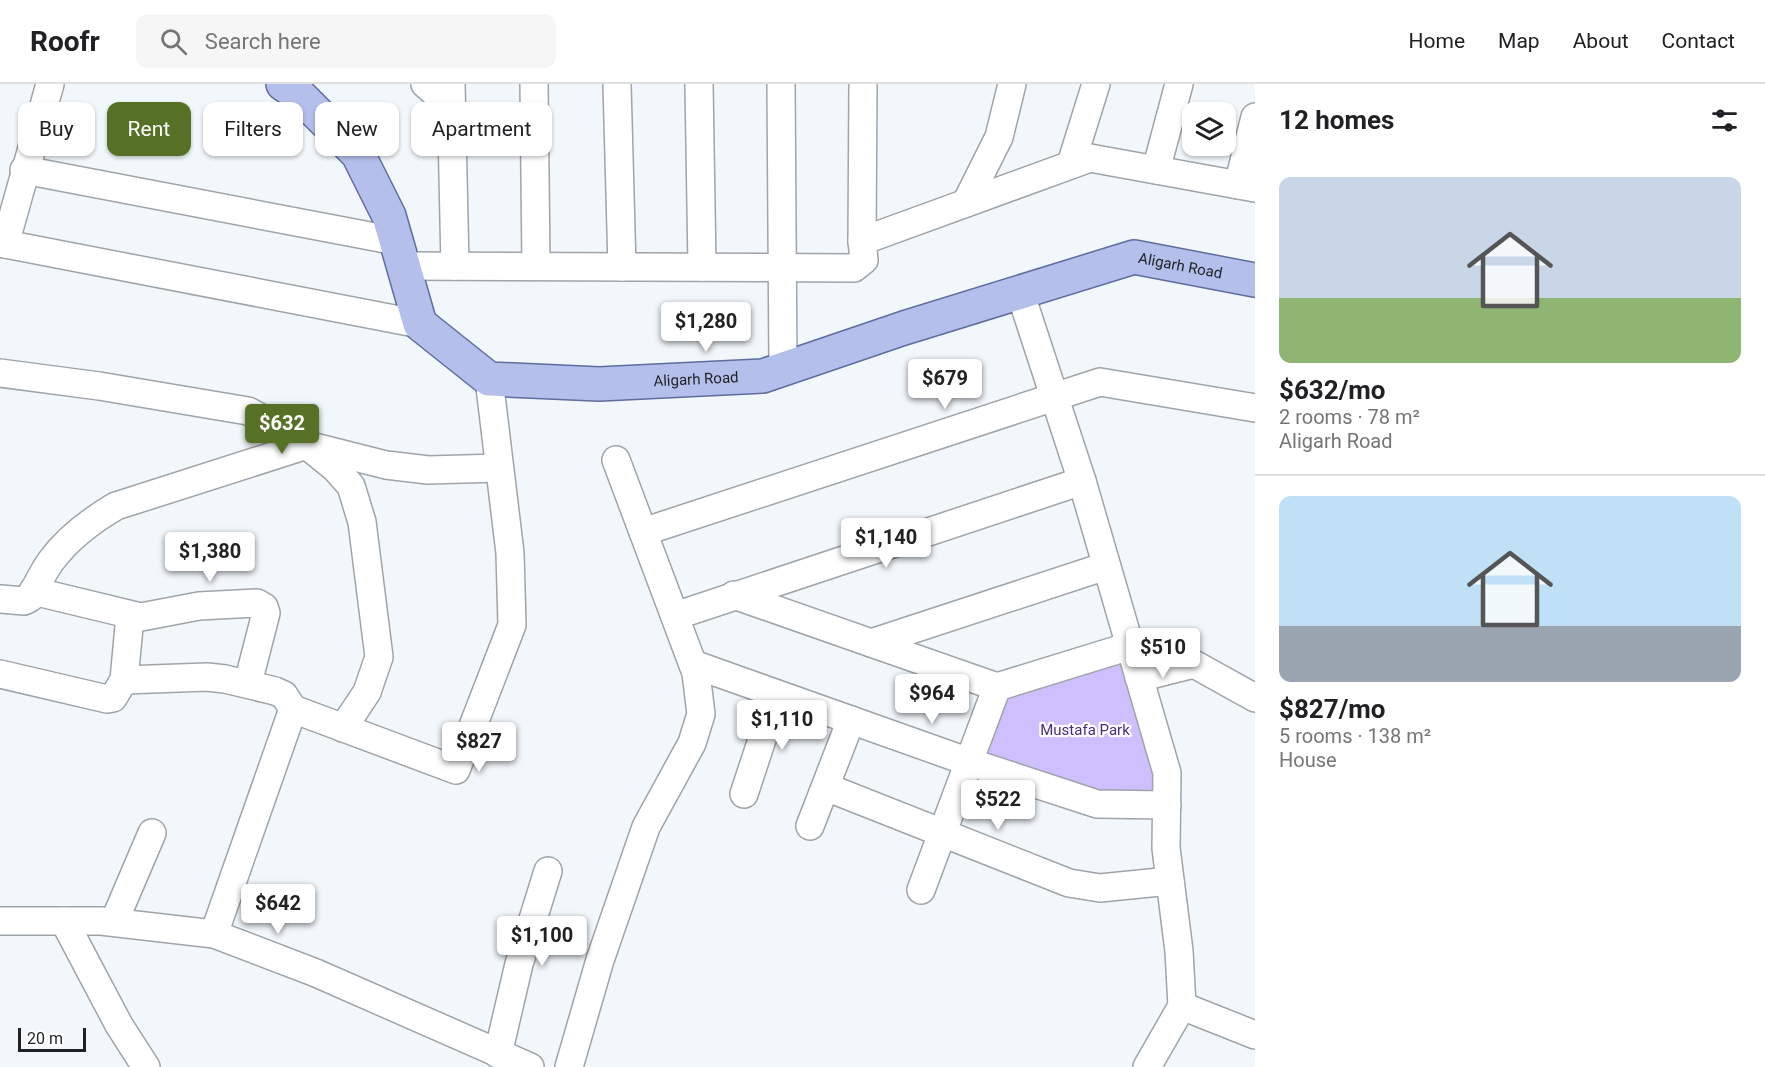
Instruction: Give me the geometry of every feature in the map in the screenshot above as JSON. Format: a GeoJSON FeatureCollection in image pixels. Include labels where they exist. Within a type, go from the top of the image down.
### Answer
{"type":"FeatureCollection","features":[{"type":"Feature","properties":{"kind":"main road"},"geometry":{"type":"LineString","coordinates":[[283,84],[298,94],[358,154],[389,216],[420,324],[489,379]]}},
{"type":"Feature","properties":{"kind":"main road","name":"Aligarh Road"},"geometry":{"type":"LineString","coordinates":[[489,379],[599,384],[763,376],[904,328],[1134,257],[1255,280]]}},
{"type":"Feature","properties":{"kind":"street"},"geometry":{"type":"LineString","coordinates":[[50,84],[2,244],[420,324]]}},
{"type":"Feature","properties":{"kind":"street"},"geometry":{"type":"LineString","coordinates":[[425,84],[451,96],[455,266]]}},
{"type":"Feature","properties":{"kind":"street"},"geometry":{"type":"LineString","coordinates":[[534,84],[536,266]]}},
{"type":"Feature","properties":{"kind":"street"},"geometry":{"type":"LineString","coordinates":[[616,84],[622,267]]}},
{"type":"Feature","properties":{"kind":"street"},"geometry":{"type":"LineString","coordinates":[[699,84],[702,267]]}},
{"type":"Feature","properties":{"kind":"street"},"geometry":{"type":"LineString","coordinates":[[781,84],[783,369]]}},
{"type":"Feature","properties":{"kind":"street"},"geometry":{"type":"LineString","coordinates":[[24,170],[455,266],[854,268],[864,260],[862,241],[863,84]]}},
{"type":"Feature","properties":{"kind":"street"},"geometry":{"type":"LineString","coordinates":[[966,203],[999,137],[1012,84]]}},
{"type":"Feature","properties":{"kind":"street"},"geometry":{"type":"LineString","coordinates":[[1071,164],[1096,84]]}},
{"type":"Feature","properties":{"kind":"street"},"geometry":{"type":"LineString","coordinates":[[1156,170],[1179,84]]}},
{"type":"Feature","properties":{"kind":"street"},"geometry":{"type":"LineString","coordinates":[[862,241],[1090,158],[1246,186],[1255,117]]}},
{"type":"Feature","properties":{"kind":"street"},"geometry":{"type":"LineString","coordinates":[[1020,292],[1082,481],[1167,773],[1166,848],[1179,951],[1182,1006],[1147,1067]]}},
{"type":"Feature","properties":{"kind":"street"},"geometry":{"type":"LineString","coordinates":[[0,373],[99,386],[248,411],[298,438],[335,468],[351,486],[362,522],[379,657],[367,692],[343,728]]}},
{"type":"Feature","properties":{"kind":"street"},"geometry":{"type":"LineString","coordinates":[[124,680],[207,677],[248,683],[284,696],[294,709],[456,771],[512,625],[510,553],[489,379]]}},
{"type":"Feature","properties":{"kind":"street"},"geometry":{"type":"LineString","coordinates":[[643,532],[1100,382],[1255,408]]}},
{"type":"Feature","properties":{"kind":"street"},"geometry":{"type":"LineString","coordinates":[[0,599],[30,598],[50,562],[60,551],[93,521],[116,506],[307,445],[386,465],[428,470],[499,468]]}},
{"type":"Feature","properties":{"kind":"street"},"geometry":{"type":"LineString","coordinates":[[569,1067],[600,960],[646,827],[692,743],[701,714],[693,664],[616,460]]}},
{"type":"Feature","properties":{"kind":"street"},"geometry":{"type":"LineString","coordinates":[[675,616],[1082,481]]}},
{"type":"Feature","properties":{"kind":"street"},"geometry":{"type":"LineString","coordinates":[[871,643],[1106,566]]}},
{"type":"Feature","properties":{"kind":"street"},"geometry":{"type":"LineString","coordinates":[[33,591],[130,616],[156,616],[200,606],[257,603],[264,607],[266,614],[248,683]]}},
{"type":"Feature","properties":{"kind":"street"},"geometry":{"type":"LineString","coordinates":[[734,596],[997,687],[1130,646]]}},
{"type":"Feature","properties":{"kind":"street"},"geometry":{"type":"LineString","coordinates":[[0,674],[107,699],[113,698],[124,680],[130,616]]}},
{"type":"Feature","properties":{"kind":"street"},"geometry":{"type":"LineString","coordinates":[[693,664],[969,762],[1097,804],[1167,805]]}},
{"type":"Feature","properties":{"kind":"street"},"geometry":{"type":"LineString","coordinates":[[1139,678],[1194,664],[1255,698]]}},
{"type":"Feature","properties":{"kind":"street"},"geometry":{"type":"LineString","coordinates":[[921,890],[997,687]]}},
{"type":"Feature","properties":{"kind":"street"},"geometry":{"type":"LineString","coordinates":[[744,794],[777,694]]}},
{"type":"Feature","properties":{"kind":"street"},"geometry":{"type":"LineString","coordinates":[[213,934],[294,709]]}},
{"type":"Feature","properties":{"kind":"street"},"geometry":{"type":"LineString","coordinates":[[810,826],[851,720]]}},
{"type":"Feature","properties":{"kind":"street"},"geometry":{"type":"LineString","coordinates":[[826,787],[1069,883],[1100,888],[1170,881]]}},
{"type":"Feature","properties":{"kind":"street"},"geometry":{"type":"LineString","coordinates":[[114,922],[152,833]]}},
{"type":"Feature","properties":{"kind":"street"},"geometry":{"type":"LineString","coordinates":[[498,1054],[521,957],[548,871]]}},
{"type":"Feature","properties":{"kind":"street"},"geometry":{"type":"LineString","coordinates":[[0,921],[114,922],[213,934],[316,973],[530,1067]]}},
{"type":"Feature","properties":{"kind":"street"},"geometry":{"type":"LineString","coordinates":[[63,921],[119,1025],[146,1067]]}},
{"type":"Feature","properties":{"kind":"street"},"geometry":{"type":"LineString","coordinates":[[1182,1006],[1255,1035]]}},
{"type":"Feature","properties":{"kind":"green space","name":"Mustafa Park"},"geometry":{"type":"Polygon","coordinates":[[[1130,646],[1167,805],[1097,804],[969,762],[997,687],[1130,646]]]}}]}
